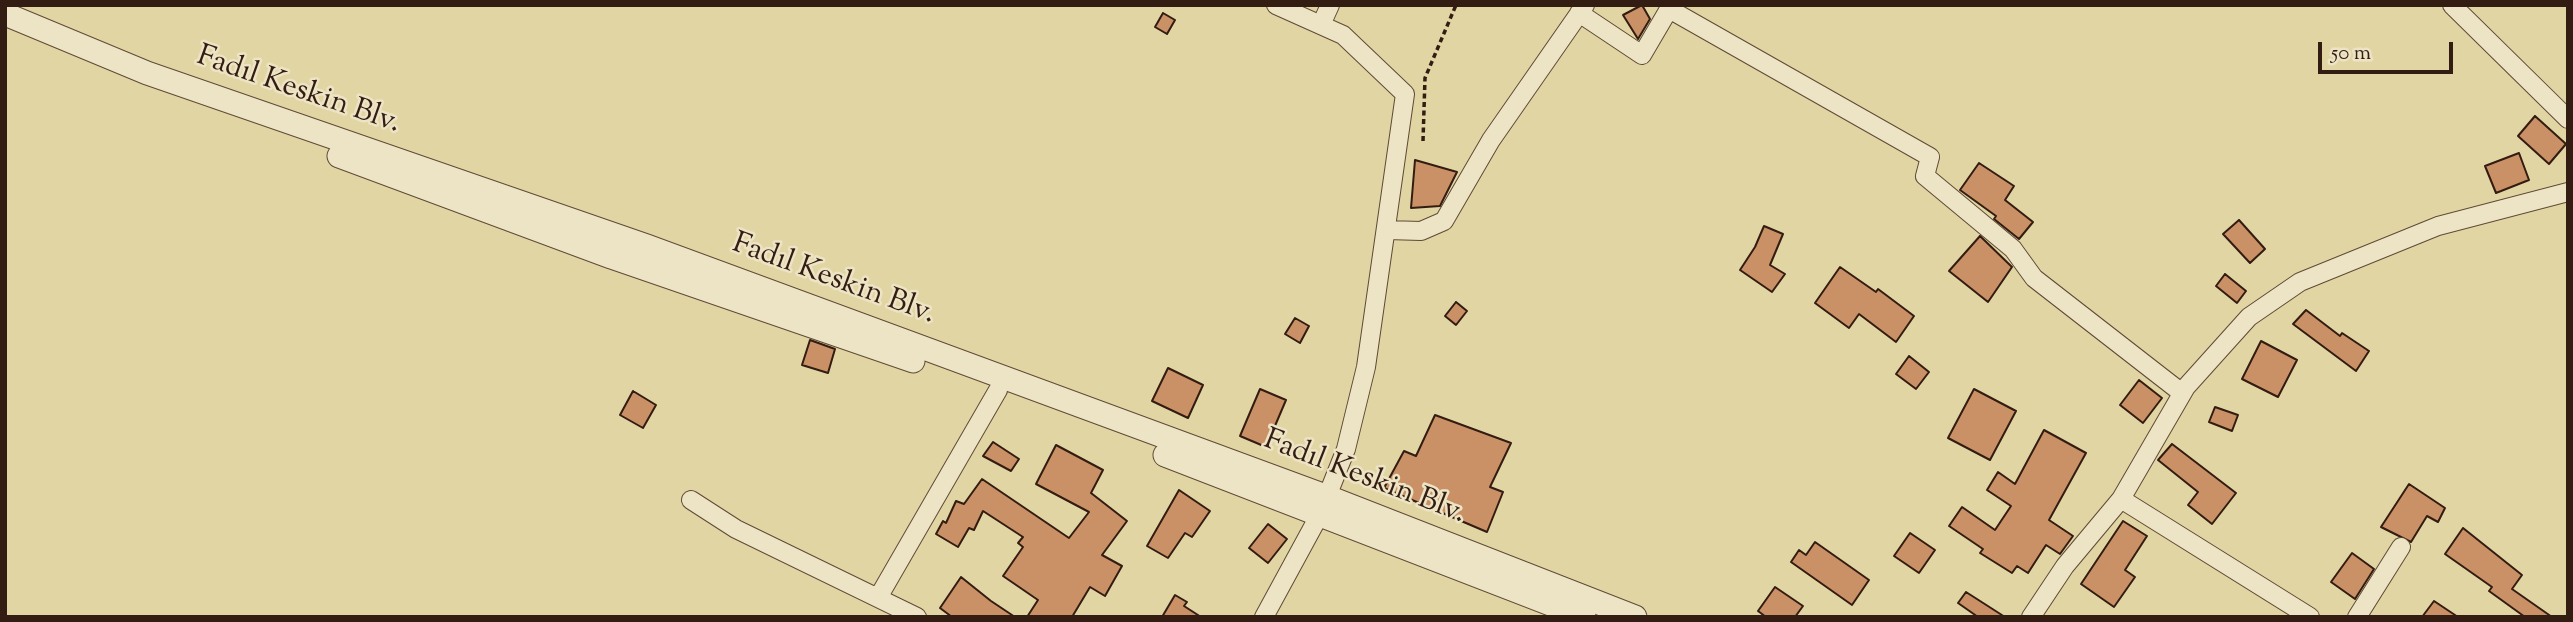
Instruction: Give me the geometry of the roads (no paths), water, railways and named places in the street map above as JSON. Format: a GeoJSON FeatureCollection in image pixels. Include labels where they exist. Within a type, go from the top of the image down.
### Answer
{"type":"FeatureCollection","features":[{"type":"Feature","properties":{"kind":"street"},"geometry":{"type":"LineString","coordinates":[[1264,617],[1324,505],[1346,449],[1366,367],[1405,94],[1343,36],[1276,5]]}},
{"type":"Feature","properties":{"kind":"street"},"geometry":{"type":"LineString","coordinates":[[1321,26],[1330,5]]}},
{"type":"Feature","properties":{"kind":"street"},"geometry":{"type":"LineString","coordinates":[[2452,5],[2568,120]]}},
{"type":"Feature","properties":{"kind":"street"},"geometry":{"type":"LineString","coordinates":[[1387,230],[1421,232],[1444,221],[1491,140],[1582,9],[1642,55],[1669,9],[1930,157],[1925,176],[2013,249],[2034,278],[2182,393]]}},
{"type":"Feature","properties":{"kind":"street","name":"Fadıl Keskin Blv."},"geometry":{"type":"LineString","coordinates":[[5,14],[147,73],[647,246],[1324,505],[1584,617]]}},
{"type":"Feature","properties":{"kind":"street","name":"Fadıl Keskin Blv."},"geometry":{"type":"LineString","coordinates":[[5,31],[611,257],[998,390],[1635,617]]}},
{"type":"Feature","properties":{"kind":"street"},"geometry":{"type":"LineString","coordinates":[[2031,617],[2065,566],[2121,499],[2182,393],[2249,317],[2300,282],[2438,226],[2568,192]]}},
{"type":"Feature","properties":{"kind":"street"},"geometry":{"type":"LineString","coordinates":[[879,596],[998,390]]}},
{"type":"Feature","properties":{"kind":"street"},"geometry":{"type":"LineString","coordinates":[[2121,499],[2310,617]]}},
{"type":"Feature","properties":{"kind":"street"},"geometry":{"type":"LineString","coordinates":[[691,500],[736,529],[879,596],[917,617]]}},
{"type":"Feature","properties":{"kind":"street"},"geometry":{"type":"LineString","coordinates":[[2357,617],[2401,547]]}}]}
